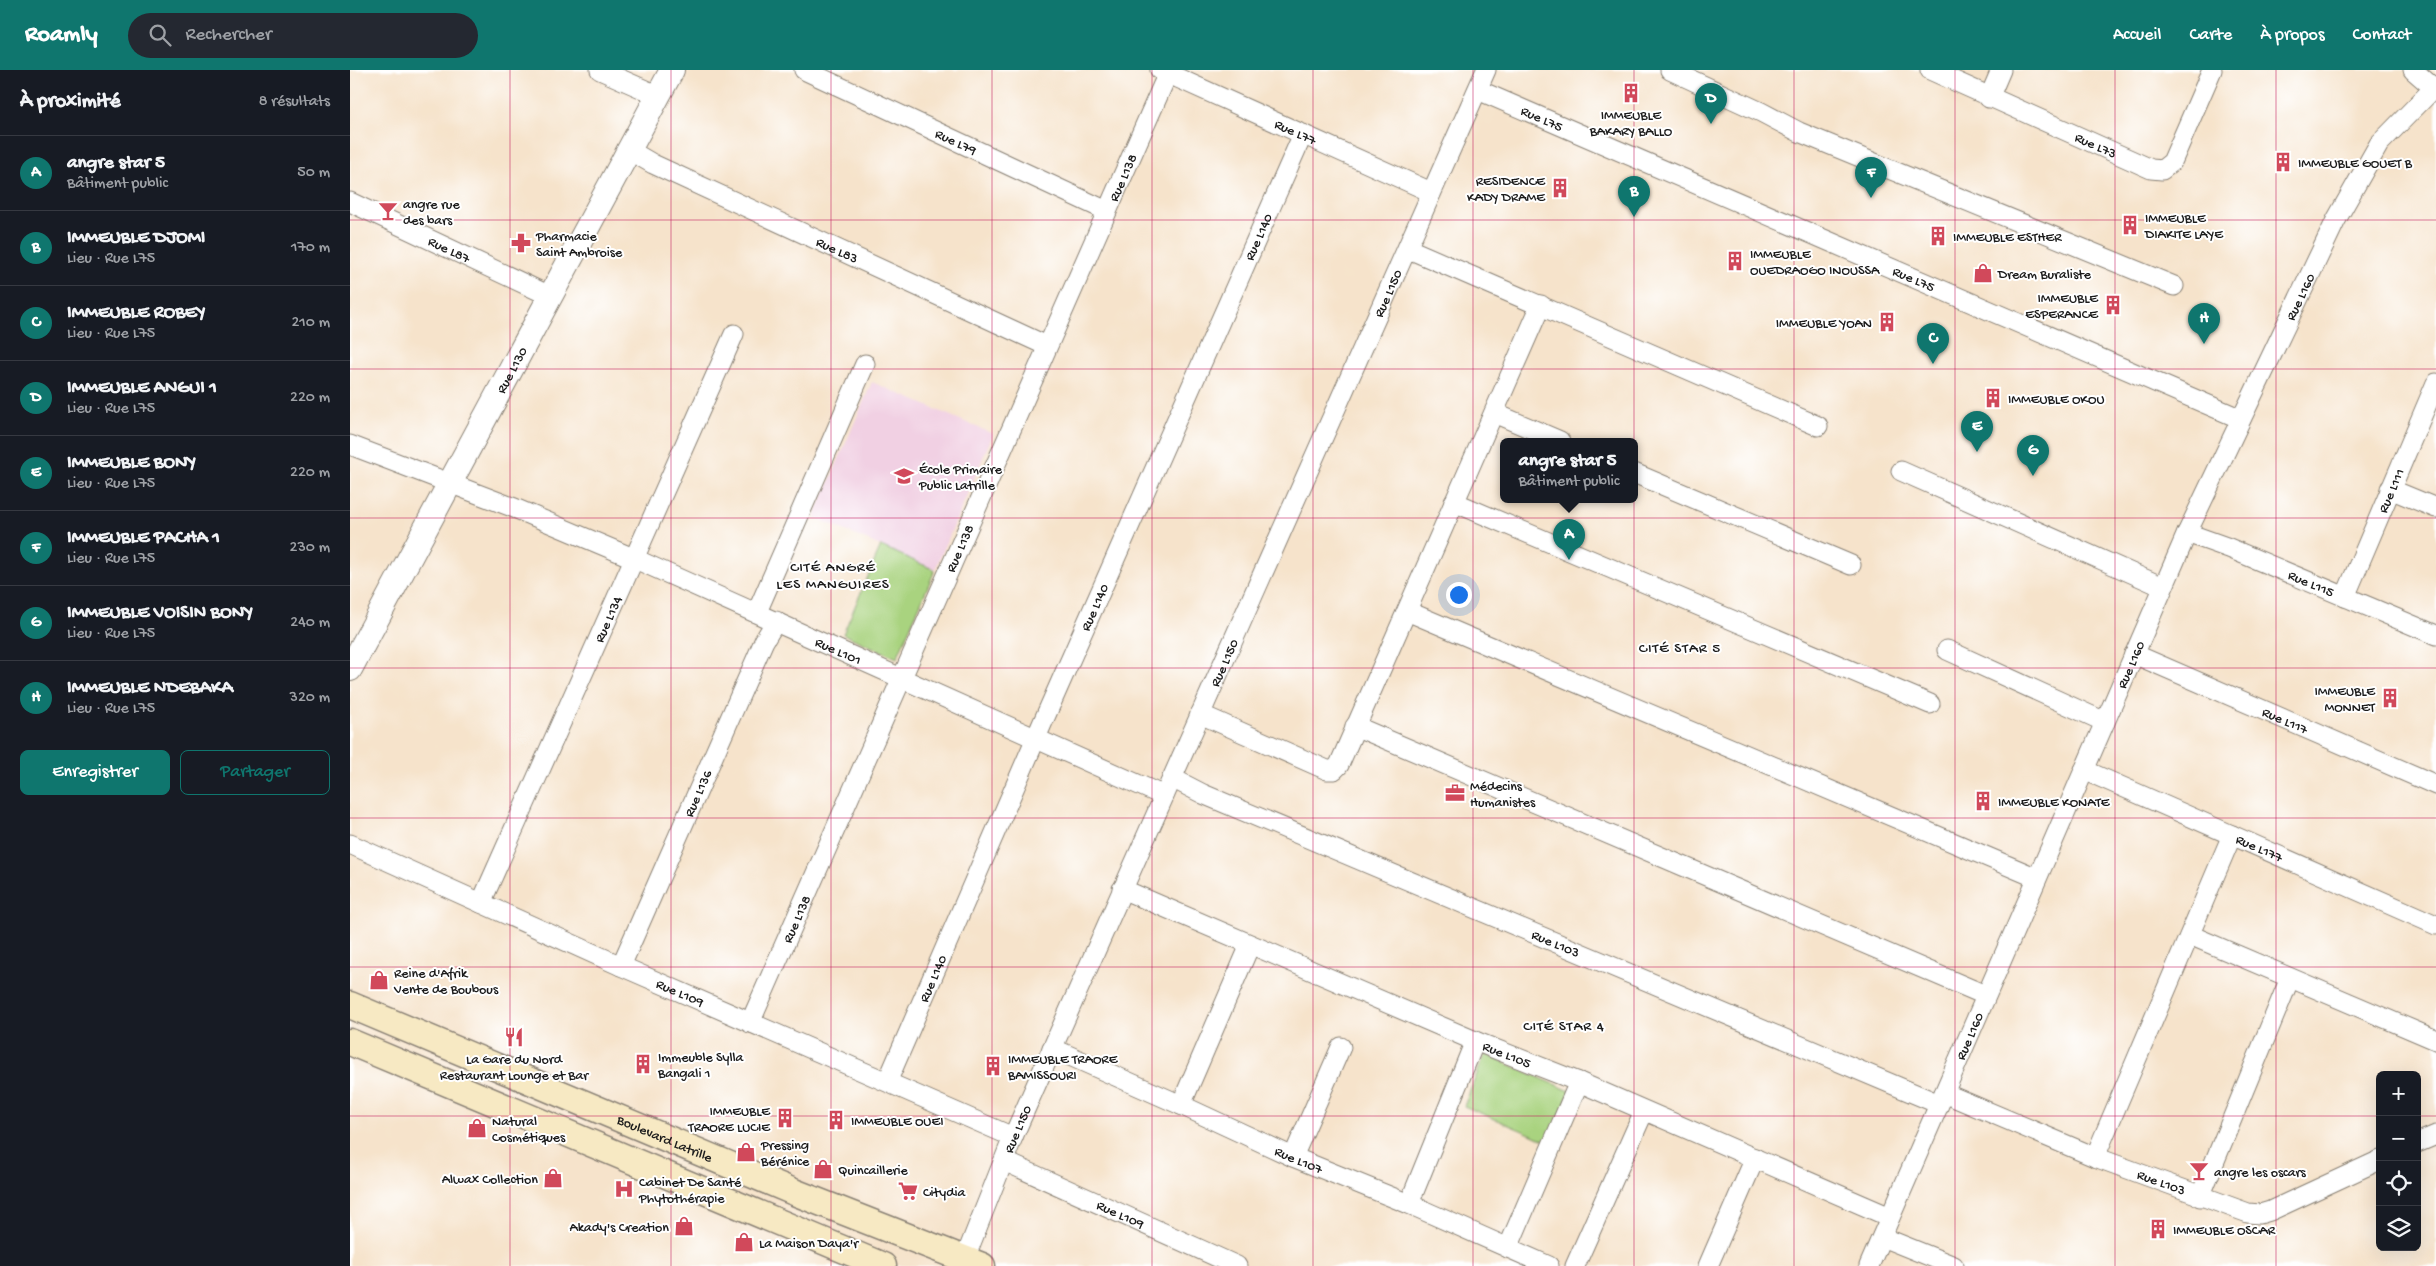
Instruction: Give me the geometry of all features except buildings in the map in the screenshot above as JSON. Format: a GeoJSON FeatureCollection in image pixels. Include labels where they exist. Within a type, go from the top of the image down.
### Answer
{"type":"FeatureCollection","features":[{"type":"Feature","properties":{"kind":"main road","name":"Boulevard Latrille"},"geometry":{"type":"LineString","coordinates":[[350,1005],[785,1188],[970,1263]]}},
{"type":"Feature","properties":{"kind":"main road"},"geometry":{"type":"LineString","coordinates":[[350,1042],[883,1266]]}},
{"type":"Feature","properties":{"kind":"street"},"geometry":{"type":"LineString","coordinates":[[600,70],[659,96]]}},
{"type":"Feature","properties":{"kind":"street","name":"Rue L130"},"geometry":{"type":"LineString","coordinates":[[350,669],[672,70]]}},
{"type":"Feature","properties":{"kind":"street","name":"Rue L79"},"geometry":{"type":"LineString","coordinates":[[804,70],[1107,210]]}},
{"type":"Feature","properties":{"kind":"street"},"geometry":{"type":"LineString","coordinates":[[1670,70],[1761,112],[1799,132],[2174,286]]}},
{"type":"Feature","properties":{"kind":"street","name":"Rue L73"},"geometry":{"type":"LineString","coordinates":[[1930,70],[2151,169],[2162,170],[2172,162],[2212,70]]}},
{"type":"Feature","properties":{"kind":"street"},"geometry":{"type":"LineString","coordinates":[[1990,98],[2001,70]]}},
{"type":"Feature","properties":{"kind":"street"},"geometry":{"type":"LineString","coordinates":[[2413,70],[2435,88]]}},
{"type":"Feature","properties":{"kind":"street","name":"Rue L138"},"geometry":{"type":"LineString","coordinates":[[750,1023],[1107,210],[1164,72]]}},
{"type":"Feature","properties":{"kind":"street","name":"Rue L77"},"geometry":{"type":"LineString","coordinates":[[1164,72],[1431,192]]}},
{"type":"Feature","properties":{"kind":"street","name":"Rue L150"},"geometry":{"type":"LineString","coordinates":[[970,1263],[1013,1137],[1408,249],[1479,77]]}},
{"type":"Feature","properties":{"kind":"street","name":"Rue L75"},"geometry":{"type":"LineString","coordinates":[[1479,77],[2241,419]]}},
{"type":"Feature","properties":{"kind":"street","name":"Rue L160"},"geometry":{"type":"LineString","coordinates":[[1869,1266],[2186,533],[2336,220],[2379,144],[2435,88]]}},
{"type":"Feature","properties":{"kind":"street","name":"Rue L140"},"geometry":{"type":"LineString","coordinates":[[888,1080],[1303,134]]}},
{"type":"Feature","properties":{"kind":"street","name":"Rue L83"},"geometry":{"type":"LineString","coordinates":[[629,150],[662,168],[1047,346]]}},
{"type":"Feature","properties":{"kind":"street","name":"Rue L87"},"geometry":{"type":"LineString","coordinates":[[350,202],[550,296]]}},
{"type":"Feature","properties":{"kind":"street"},"geometry":{"type":"LineString","coordinates":[[1408,249],[1818,426]]}},
{"type":"Feature","properties":{"kind":"street"},"geometry":{"type":"LineString","coordinates":[[1200,714],[1327,770],[1334,770],[1340,765],[1355,726],[1541,305]]}},
{"type":"Feature","properties":{"kind":"street","name":"Rue L134"},"geometry":{"type":"LineString","coordinates":[[481,903],[734,334]]}},
{"type":"Feature","properties":{"kind":"street"},"geometry":{"type":"LineString","coordinates":[[757,612],[865,364]]}},
{"type":"Feature","properties":{"kind":"street","name":"Rue L111"},"geometry":{"type":"LineString","coordinates":[[2345,597],[2436,384]]}},
{"type":"Feature","properties":{"kind":"street"},"geometry":{"type":"LineString","coordinates":[[1494,413],[1553,438]]}},
{"type":"Feature","properties":{"kind":"street","name":"Rue L101"},"geometry":{"type":"LineString","coordinates":[[350,445],[448,484],[512,506],[633,558],[1164,796]]}},
{"type":"Feature","properties":{"kind":"street"},"geometry":{"type":"LineString","coordinates":[[1901,471],[2163,587]]}},
{"type":"Feature","properties":{"kind":"street"},"geometry":{"type":"LineString","coordinates":[[1638,475],[1851,565]]}},
{"type":"Feature","properties":{"kind":"street"},"geometry":{"type":"LineString","coordinates":[[2390,490],[2436,508]]}},
{"type":"Feature","properties":{"kind":"street"},"geometry":{"type":"LineString","coordinates":[[1454,502],[1930,704]]}},
{"type":"Feature","properties":{"kind":"street","name":"Rue L115"},"geometry":{"type":"LineString","coordinates":[[2186,533],[2229,548],[2436,635]]}},
{"type":"Feature","properties":{"kind":"street"},"geometry":{"type":"LineString","coordinates":[[1407,611],[2037,878]]}},
{"type":"Feature","properties":{"kind":"street","name":"Rue L136"},"geometry":{"type":"LineString","coordinates":[[621,966],[764,642],[776,621]]}},
{"type":"Feature","properties":{"kind":"street"},"geometry":{"type":"LineString","coordinates":[[1947,650],[2105,722]]}},
{"type":"Feature","properties":{"kind":"street","name":"Rue L117"},"geometry":{"type":"LineString","coordinates":[[2134,654],[2436,785]]}},
{"type":"Feature","properties":{"kind":"street"},"geometry":{"type":"LineString","coordinates":[[1355,726],[1985,995]]}},
{"type":"Feature","properties":{"kind":"street","name":"Rue L177"},"geometry":{"type":"LineString","coordinates":[[2084,770],[2436,925]]}},
{"type":"Feature","properties":{"kind":"street","name":"Rue L103"},"geometry":{"type":"LineString","coordinates":[[1172,778],[1203,794],[1942,1099],[2095,1158],[2248,1213],[2260,1214],[2378,1161]]}},
{"type":"Feature","properties":{"kind":"street"},"geometry":{"type":"LineString","coordinates":[[2095,1158],[2232,835]]}},
{"type":"Feature","properties":{"kind":"street","name":"Rue L109"},"geometry":{"type":"LineString","coordinates":[[350,844],[621,966],[750,1023],[888,1080],[1013,1137]]}},
{"type":"Feature","properties":{"kind":"street","name":"Rue L105"},"geometry":{"type":"LineString","coordinates":[[1122,890],[1475,1042],[1579,1082],[1890,1217]]}},
{"type":"Feature","properties":{"kind":"street"},"geometry":{"type":"LineString","coordinates":[[2190,935],[2436,1040]]}},
{"type":"Feature","properties":{"kind":"street"},"geometry":{"type":"LineString","coordinates":[[1181,1105],[1250,945]]}},
{"type":"Feature","properties":{"kind":"street"},"geometry":{"type":"LineString","coordinates":[[2200,1197],[2290,978]]}},
{"type":"Feature","properties":{"kind":"street"},"geometry":{"type":"LineString","coordinates":[[1409,1204],[1475,1042]]}},
{"type":"Feature","properties":{"kind":"street"},"geometry":{"type":"LineString","coordinates":[[1293,1157],[1341,1047]]}},
{"type":"Feature","properties":{"kind":"street","name":"Rue L107"},"geometry":{"type":"LineString","coordinates":[[1052,1048],[1293,1157],[1409,1204],[1550,1266]]}},
{"type":"Feature","properties":{"kind":"street"},"geometry":{"type":"LineString","coordinates":[[1508,1248],[1579,1082]]}},
{"type":"Feature","properties":{"kind":"street"},"geometry":{"type":"LineString","coordinates":[[1575,1266],[1644,1111]]}},
{"type":"Feature","properties":{"kind":"street"},"geometry":{"type":"LineString","coordinates":[[2421,1141],[2436,1135]]}},
{"type":"Feature","properties":{"kind":"street"},"geometry":{"type":"LineString","coordinates":[[1708,1266],[1755,1158]]}},
{"type":"Feature","properties":{"kind":"street","name":"Rue L109"},"geometry":{"type":"LineString","coordinates":[[1004,1161],[1237,1266]]}},
{"type":"Feature","properties":{"kind":"street"},"geometry":{"type":"LineString","coordinates":[[1882,1237],[1954,1266]]}},
{"type":"Feature","properties":{"kind":"shaded area","name":"École Primaire Public Latrille"},"geometry":{"type":"Polygon","coordinates":[[[872,382],[993,434],[935,570],[814,517],[872,382]]]}},
{"type":"Feature","properties":{"kind":"green space"},"geometry":{"type":"Polygon","coordinates":[[[881,546],[935,570],[897,658],[843,634],[881,546]]]}},
{"type":"Feature","properties":{"kind":"green space"},"geometry":{"type":"Polygon","coordinates":[[[1485,1054],[1570,1091],[1549,1142],[1464,1106],[1485,1054]]]}},
{"type":"Feature","properties":{"kind":"place","name":"IMMEUBLE BAKARY BALLO"},"geometry":{"type":"Point","coordinates":[1631,93]}},
{"type":"Feature","properties":{"kind":"place","name":"IMMEUBLE ANGUI 1"},"geometry":{"type":"Point","coordinates":[1711,124]}},
{"type":"Feature","properties":{"kind":"place","name":"IMMEUBLE GOUET B"},"geometry":{"type":"Point","coordinates":[2283,162]}},
{"type":"Feature","properties":{"kind":"place","name":"RESIDENCE KADY DRAME"},"geometry":{"type":"Point","coordinates":[1560,188]}},
{"type":"Feature","properties":{"kind":"place","name":"IMMEUBLE PACHA 1"},"geometry":{"type":"Point","coordinates":[1871,198]}},
{"type":"Feature","properties":{"kind":"place","name":"angre rue des bars"},"geometry":{"type":"Point","coordinates":[388,211]}},
{"type":"Feature","properties":{"kind":"place","name":"IMMEUBLE DJOMI"},"geometry":{"type":"Point","coordinates":[1634,217]}},
{"type":"Feature","properties":{"kind":"place","name":"IMMEUBLE DIAKITE LAYE"},"geometry":{"type":"Point","coordinates":[2130,225]}},
{"type":"Feature","properties":{"kind":"place","name":"IMMEUBLE ESTHER"},"geometry":{"type":"Point","coordinates":[1938,236]}},
{"type":"Feature","properties":{"kind":"place","name":"Pharmacie Saint Ambroise"},"geometry":{"type":"Point","coordinates":[521,243]}},
{"type":"Feature","properties":{"kind":"place","name":"IMMEUBLE OUEDRAOGO INOUSSA"},"geometry":{"type":"Point","coordinates":[1735,261]}},
{"type":"Feature","properties":{"kind":"place","name":"Dream Buraliste"},"geometry":{"type":"Point","coordinates":[1983,273]}},
{"type":"Feature","properties":{"kind":"place","name":"IMMEUBLE ESPERANCE"},"geometry":{"type":"Point","coordinates":[2113,305]}},
{"type":"Feature","properties":{"kind":"place","name":"IMMEUBLE YOAN"},"geometry":{"type":"Point","coordinates":[1887,322]}},
{"type":"Feature","properties":{"kind":"place","name":"IMMEUBLE NDEBAKA"},"geometry":{"type":"Point","coordinates":[2204,344]}},
{"type":"Feature","properties":{"kind":"place","name":"IMMEUBLE ROBEY"},"geometry":{"type":"Point","coordinates":[1933,364]}},
{"type":"Feature","properties":{"kind":"place","name":"IMMEUBLE OKOU"},"geometry":{"type":"Point","coordinates":[1993,398]}},
{"type":"Feature","properties":{"kind":"place","name":"IMMEUBLE BONY"},"geometry":{"type":"Point","coordinates":[1977,452]}},
{"type":"Feature","properties":{"kind":"place","name":"École Primaire Public Latrille"},"geometry":{"type":"Point","coordinates":[904,476]}},
{"type":"Feature","properties":{"kind":"place","name":"IMMEUBLE VOISIN BONY"},"geometry":{"type":"Point","coordinates":[2033,476]}},
{"type":"Feature","properties":{"kind":"place","name":"angre star 5"},"geometry":{"type":"Point","coordinates":[1569,560]}},
{"type":"Feature","properties":{"kind":"place","name":"IMMEUBLE MONNET"},"geometry":{"type":"Point","coordinates":[2390,698]}},
{"type":"Feature","properties":{"kind":"place","name":"Médecins Humanistes"},"geometry":{"type":"Point","coordinates":[1455,793]}},
{"type":"Feature","properties":{"kind":"place","name":"IMMEUBLE KONATE"},"geometry":{"type":"Point","coordinates":[1983,801]}},
{"type":"Feature","properties":{"kind":"place","name":"Reine d'Afrik Vente de Boubous"},"geometry":{"type":"Point","coordinates":[379,980]}},
{"type":"Feature","properties":{"kind":"place","name":"La Gare du Nord Restaurant Lounge et Bar"},"geometry":{"type":"Point","coordinates":[514,1037]}},
{"type":"Feature","properties":{"kind":"place","name":"Immeuble Sylla Bangali 1"},"geometry":{"type":"Point","coordinates":[643,1064]}},
{"type":"Feature","properties":{"kind":"place","name":"IMMEUBLE TRAORE BAMISSOURI"},"geometry":{"type":"Point","coordinates":[993,1066]}},
{"type":"Feature","properties":{"kind":"place","name":"IMMEUBLE TRAORE LUCIE"},"geometry":{"type":"Point","coordinates":[785,1118]}},
{"type":"Feature","properties":{"kind":"place","name":"IMMEUBLE OUEI"},"geometry":{"type":"Point","coordinates":[836,1120]}},
{"type":"Feature","properties":{"kind":"place","name":"Natural Cosmétiques"},"geometry":{"type":"Point","coordinates":[477,1128]}},
{"type":"Feature","properties":{"kind":"place","name":"Pressing Bérénice"},"geometry":{"type":"Point","coordinates":[746,1152]}},
{"type":"Feature","properties":{"kind":"place","name":"Quincaillerie"},"geometry":{"type":"Point","coordinates":[823,1169]}},
{"type":"Feature","properties":{"kind":"place","name":"angre les oscars"},"geometry":{"type":"Point","coordinates":[2199,1171]}},
{"type":"Feature","properties":{"kind":"place","name":"Alwax Collection"},"geometry":{"type":"Point","coordinates":[553,1178]}},
{"type":"Feature","properties":{"kind":"place","name":"Cabinet De Santé Phytothérapie"},"geometry":{"type":"Point","coordinates":[624,1189]}},
{"type":"Feature","properties":{"kind":"place","name":"Citydia"},"geometry":{"type":"Point","coordinates":[908,1191]}},
{"type":"Feature","properties":{"kind":"place","name":"Akady's Creation"},"geometry":{"type":"Point","coordinates":[684,1226]}},
{"type":"Feature","properties":{"kind":"place","name":"IMMEUBLE OSCAR"},"geometry":{"type":"Point","coordinates":[2158,1229]}},
{"type":"Feature","properties":{"kind":"place","name":"La Maison Daya'r"},"geometry":{"type":"Point","coordinates":[744,1242]}},
{"type":"Feature","properties":{"kind":"district","name":"CITÉ ANGRÉ LES MANGUIRES"},"geometry":{"type":"Point","coordinates":[833,574]}},
{"type":"Feature","properties":{"kind":"district","name":"CITÉ STAR 5"},"geometry":{"type":"Point","coordinates":[1680,647]}},
{"type":"Feature","properties":{"kind":"district","name":"CITÉ STAR 4"},"geometry":{"type":"Point","coordinates":[1564,1025]}}]}
